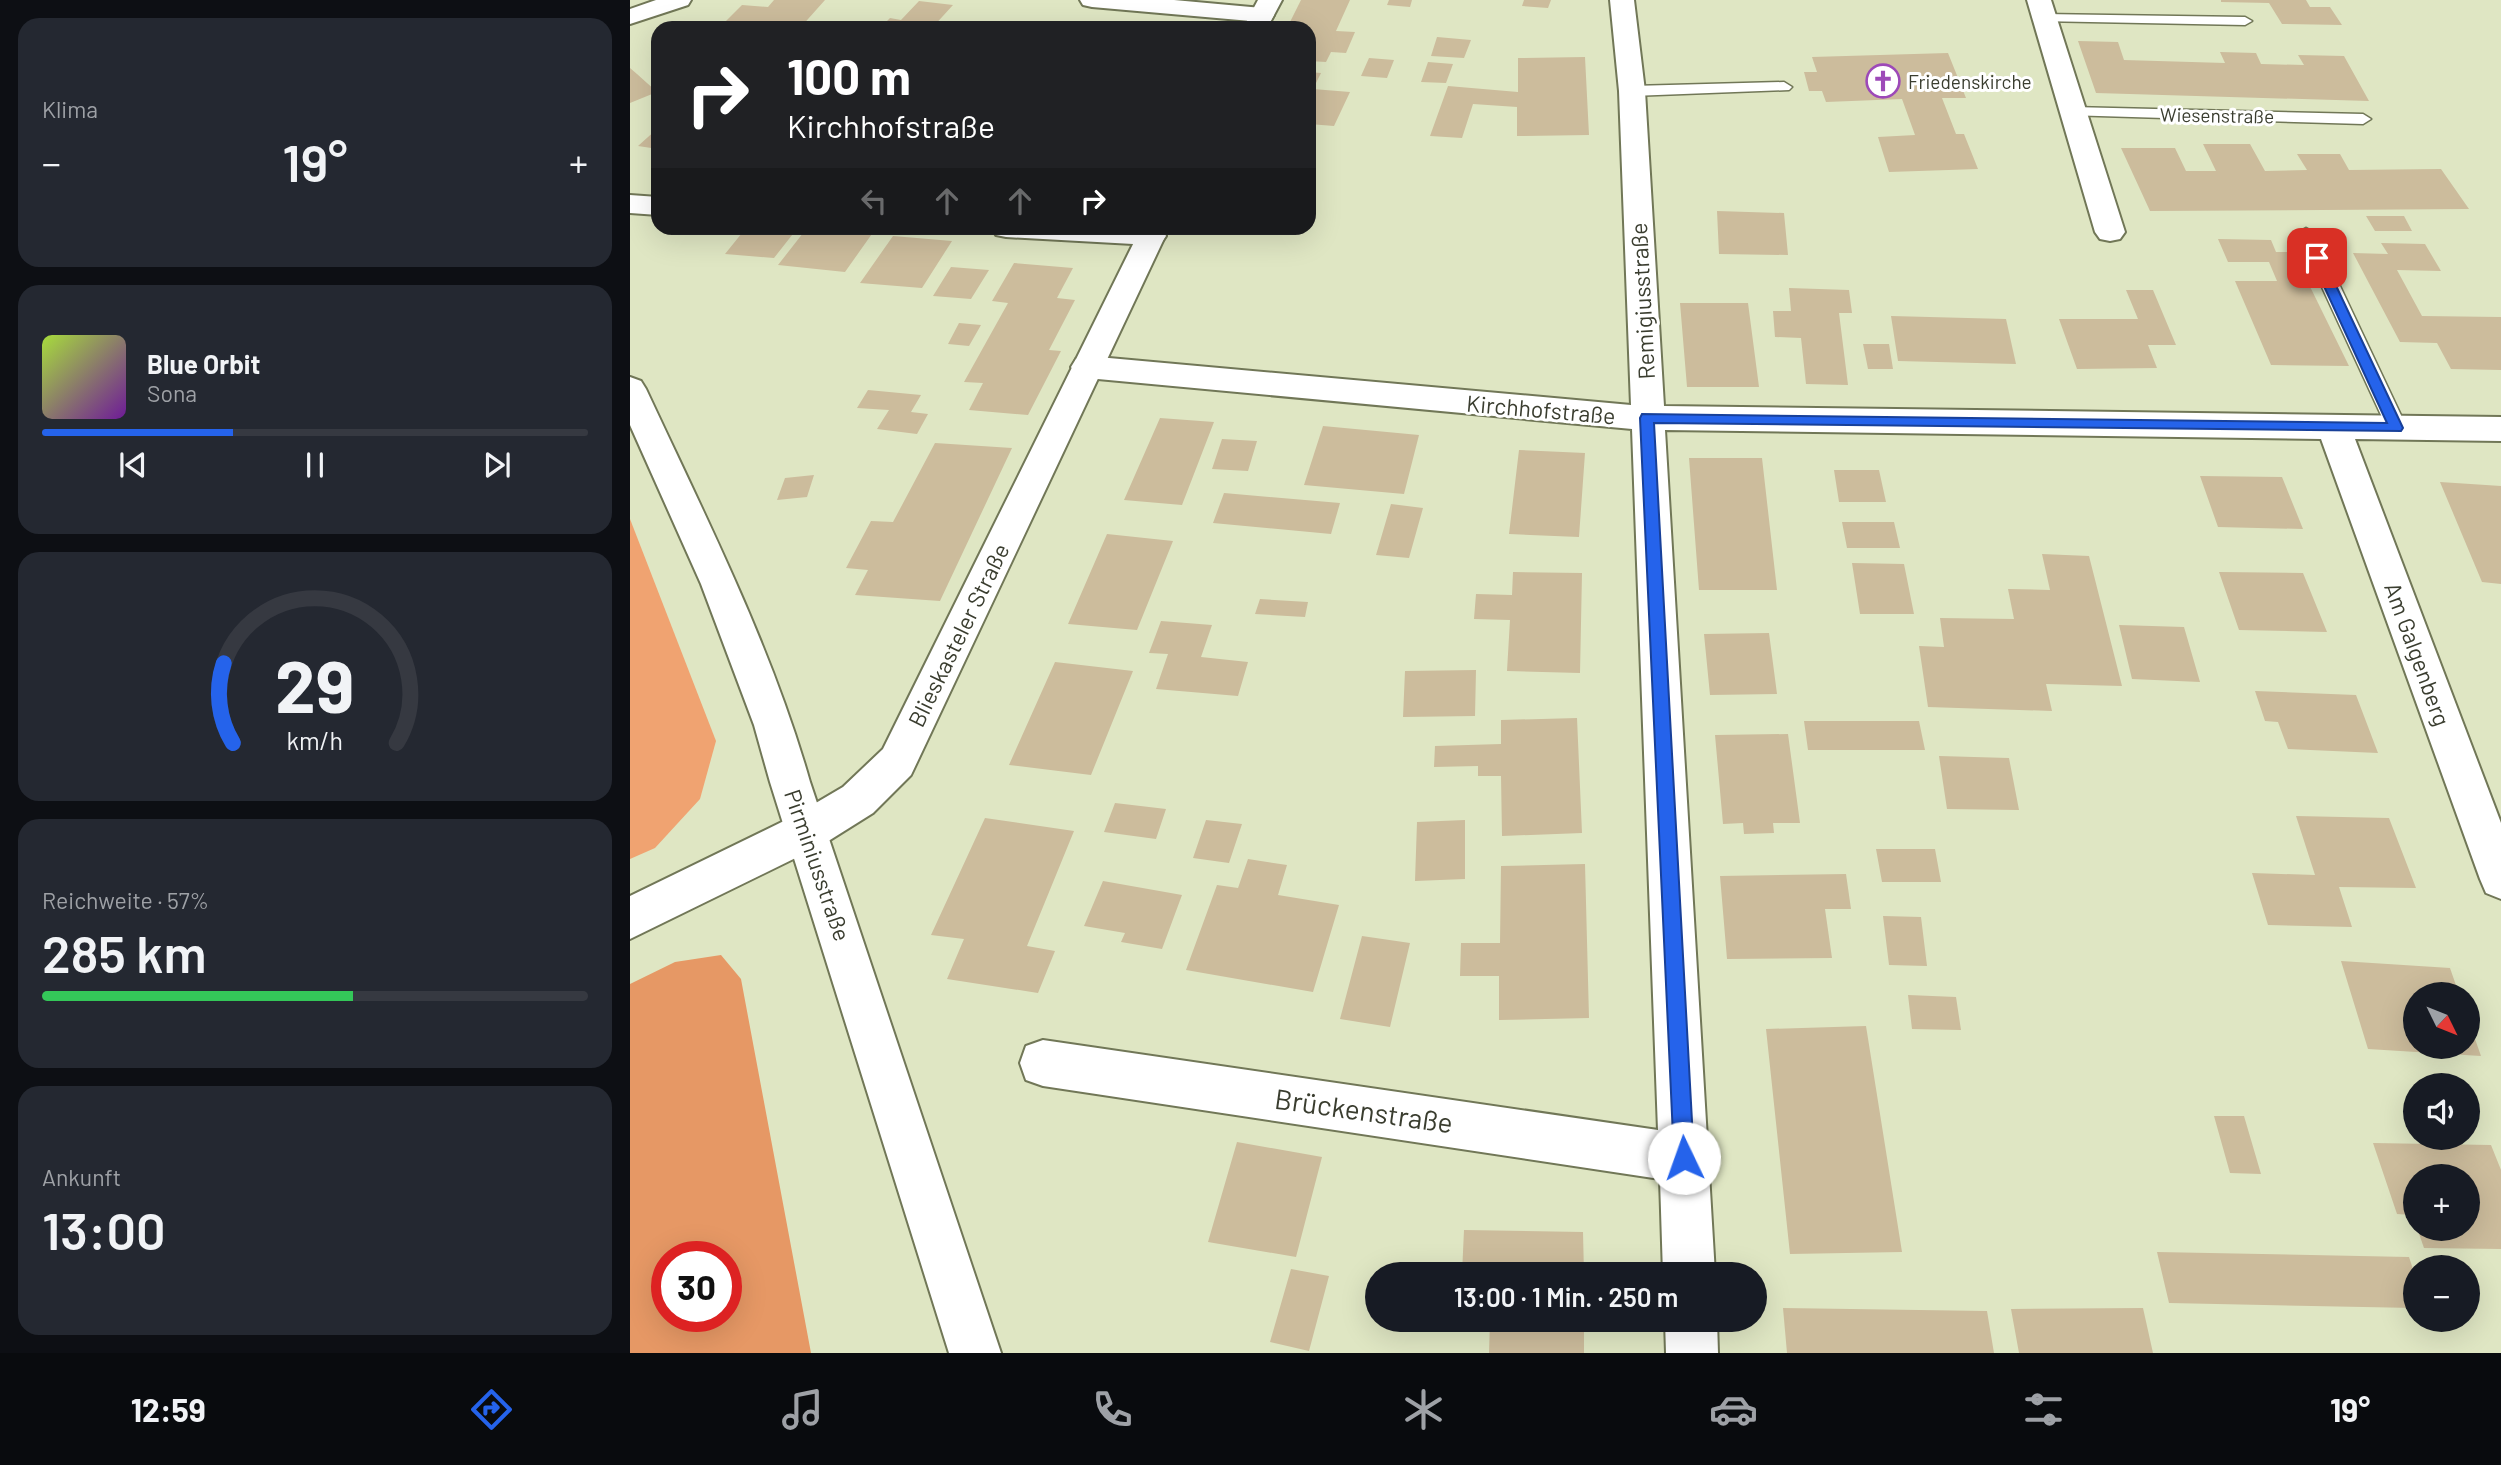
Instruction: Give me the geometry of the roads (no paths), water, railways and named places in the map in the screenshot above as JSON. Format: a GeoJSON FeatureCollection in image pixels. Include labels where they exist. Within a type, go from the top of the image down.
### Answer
{"type":"FeatureCollection","features":[{"type":"Feature","properties":{"kind":"street"},"geometry":{"type":"LineString","coordinates":[[630,17],[679,0]]}},
{"type":"Feature","properties":{"kind":"street"},"geometry":{"type":"LineString","coordinates":[[1092,0],[1262,14]]}},
{"type":"Feature","properties":{"kind":"street","name":"Remigiusstraße"},"geometry":{"type":"LineString","coordinates":[[1622,0],[1632,91],[1688,1262]]}},
{"type":"Feature","properties":{"kind":"street"},"geometry":{"type":"LineString","coordinates":[[2041,9],[2110,232]]}},
{"type":"Feature","properties":{"kind":"street"},"geometry":{"type":"LineString","coordinates":[[630,204],[651,206]]}},
{"type":"Feature","properties":{"kind":"street","name":"Blieskasteler Straße"},"geometry":{"type":"LineString","coordinates":[[647,911],[807,831],[858,800],[897,762],[1152,235]]}},
{"type":"Feature","properties":{"kind":"street","name":"Kirchhofstraße"},"geometry":{"type":"LineString","coordinates":[[1087,367],[1647,418],[2501,429]]}},
{"type":"Feature","properties":{"kind":"street","name":"Pirminiusstraße"},"geometry":{"type":"LineString","coordinates":[[630,389],[719,584],[774,725],[975,1353]]}},
{"type":"Feature","properties":{"kind":"street","name":"Am Galgenberg"},"geometry":{"type":"LineString","coordinates":[[2334,428],[2501,879]]}},
{"type":"Feature","properties":{"kind":"street","name":"Brückenstraße"},"geometry":{"type":"LineString","coordinates":[[1043,1062],[1684,1158]]}},
{"type":"Feature","properties":{"kind":"street"},"geometry":{"type":"LineString","coordinates":[[1691,1332],[1692,1353]]}},
{"type":"Feature","properties":{"kind":"lane"},"geometry":{"type":"LineString","coordinates":[[2041,9],[2245,21]]}},
{"type":"Feature","properties":{"kind":"lane"},"geometry":{"type":"LineString","coordinates":[[1632,91],[1784,87]]}},
{"type":"Feature","properties":{"kind":"lane","name":"Wiesenstraße"},"geometry":{"type":"LineString","coordinates":[[2072,112],[2363,118]]}},
{"type":"Feature","properties":{"kind":"lane"},"geometry":{"type":"LineString","coordinates":[[2306,233],[2397,428]]}},
{"type":"Feature","properties":{"kind":"place","name":"Friedenskirche"},"geometry":{"type":"Point","coordinates":[1883,81]}}]}
